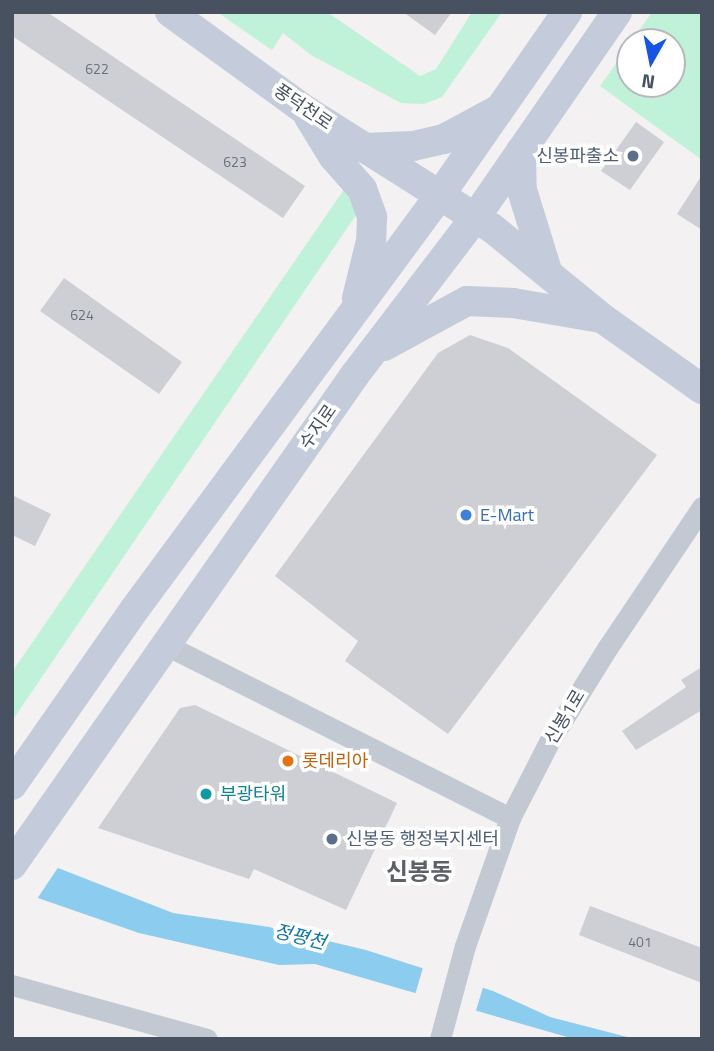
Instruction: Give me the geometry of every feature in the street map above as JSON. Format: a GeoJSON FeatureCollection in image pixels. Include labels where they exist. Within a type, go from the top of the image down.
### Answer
{"type":"FeatureCollection","features":[{"type":"Feature","properties":{"kind":"main road","name":"풍덕천로"},"geometry":{"type":"LineString","coordinates":[[170,12],[305,110],[440,195]]}},
{"type":"Feature","properties":{"kind":"main road"},"geometry":{"type":"LineString","coordinates":[[12,785],[137,606],[440,195],[567,12]]}},
{"type":"Feature","properties":{"kind":"main road","name":"수지로"},"geometry":{"type":"LineString","coordinates":[[20,856],[371,354],[475,218],[617,12]]}},
{"type":"Feature","properties":{"kind":"main road"},"geometry":{"type":"LineString","coordinates":[[305,110],[333,156],[362,189],[372,217],[366,266],[351,317]]}},
{"type":"Feature","properties":{"kind":"main road"},"geometry":{"type":"LineString","coordinates":[[364,148],[413,146],[444,139],[500,110]]}},
{"type":"Feature","properties":{"kind":"main road"},"geometry":{"type":"LineString","coordinates":[[521,151],[522,190],[547,271]]}},
{"type":"Feature","properties":{"kind":"main road"},"geometry":{"type":"LineString","coordinates":[[440,195],[547,271],[602,318],[702,388]]}},
{"type":"Feature","properties":{"kind":"main road"},"geometry":{"type":"LineString","coordinates":[[371,354],[467,301],[513,303],[602,318]]}},
{"type":"Feature","properties":{"kind":"street","name":"신봉1로"},"geometry":{"type":"LineString","coordinates":[[440,1039],[465,946],[510,818],[549,742],[608,647],[702,507]]}},
{"type":"Feature","properties":{"kind":"street"},"geometry":{"type":"LineString","coordinates":[[166,645],[510,818]]}},
{"type":"Feature","properties":{"kind":"street"},"geometry":{"type":"LineString","coordinates":[[12,985],[206,1039]]}},
{"type":"Feature","properties":{"kind":"green space"},"geometry":{"type":"Polygon","coordinates":[[[217,12],[327,12],[420,76],[436,69],[472,12],[502,12],[442,97],[424,104],[401,103],[311,55],[283,33],[272,50],[217,12]]]}},
{"type":"Feature","properties":{"kind":"green space"},"geometry":{"type":"Polygon","coordinates":[[[652,12],[702,12],[702,160],[617,98],[686,98],[686,28],[641,28],[652,12]]]}},
{"type":"Feature","properties":{"kind":"green space"},"geometry":{"type":"Polygon","coordinates":[[[616,64],[616,98],[600,86],[616,64]]]}},
{"type":"Feature","properties":{"kind":"green space"},"geometry":{"type":"Polygon","coordinates":[[[345,188],[356,215],[12,721],[12,672],[345,188]]]}},
{"type":"Feature","properties":{"kind":"water","name":"정평천"},"geometry":{"type":"Polygon","coordinates":[[[12,850],[173,913],[269,927],[366,950],[493,991],[550,1017],[635,1039],[574,1039],[315,964],[279,965],[139,933],[12,889],[12,850]]]}},
{"type":"Feature","properties":{"kind":"pier"},"geometry":{"type":"Polygon","coordinates":[[[12,846],[59,866],[35,902],[12,893],[12,846]]]}},
{"type":"Feature","properties":{"kind":"pier"},"geometry":{"type":"Polygon","coordinates":[[[424,964],[484,984],[475,1014],[415,995],[424,964]]]}},
{"type":"Feature","properties":{"kind":"building"},"geometry":{"type":"Polygon","coordinates":[[[12,12],[47,12],[305,186],[283,218],[12,36],[12,12]]]}},
{"type":"Feature","properties":{"kind":"building"},"geometry":{"type":"Polygon","coordinates":[[[403,12],[452,12],[435,35],[403,12]]]}},
{"type":"Feature","properties":{"kind":"building","name":"신봉파출소"},"geometry":{"type":"Polygon","coordinates":[[[636,122],[664,142],[630,190],[601,171],[636,122]]]}},
{"type":"Feature","properties":{"kind":"building"},"geometry":{"type":"Polygon","coordinates":[[[702,175],[702,230],[677,214],[702,175]]]}},
{"type":"Feature","properties":{"kind":"building"},"geometry":{"type":"Polygon","coordinates":[[[64,278],[182,362],[159,394],[40,311],[64,278]]]}},
{"type":"Feature","properties":{"kind":"building","name":"E-Mart"},"geometry":{"type":"Polygon","coordinates":[[[470,335],[508,348],[657,455],[448,734],[345,661],[358,641],[275,576],[438,353],[470,335]]]}},
{"type":"Feature","properties":{"kind":"building"},"geometry":{"type":"Polygon","coordinates":[[[12,495],[51,514],[35,546],[12,535],[12,495]]]}},
{"type":"Feature","properties":{"kind":"building"},"geometry":{"type":"Polygon","coordinates":[[[702,667],[702,710],[636,750],[622,731],[686,687],[681,680],[702,667]]]}},
{"type":"Feature","properties":{"kind":"building","name":"부광타워"},"geometry":{"type":"Polygon","coordinates":[[[195,705],[397,803],[346,910],[254,869],[249,879],[98,828],[180,708],[195,705]]]}},
{"type":"Feature","properties":{"kind":"building"},"geometry":{"type":"Polygon","coordinates":[[[590,906],[702,948],[702,983],[579,935],[590,906]]]}},
{"type":"Feature","properties":{"kind":"place","name":"신봉파출소"},"geometry":{"type":"Point","coordinates":[633,156]}},
{"type":"Feature","properties":{"kind":"place","name":"E-Mart"},"geometry":{"type":"Point","coordinates":[466,515]}},
{"type":"Feature","properties":{"kind":"place","name":"롯데리아"},"geometry":{"type":"Point","coordinates":[288,761]}},
{"type":"Feature","properties":{"kind":"place","name":"부광타워"},"geometry":{"type":"Point","coordinates":[206,794]}},
{"type":"Feature","properties":{"kind":"place","name":"신봉동 행정복지센터"},"geometry":{"type":"Point","coordinates":[332,839]}},
{"type":"Feature","properties":{"kind":"district","name":"신봉동"},"geometry":{"type":"Point","coordinates":[419,872]}}]}
